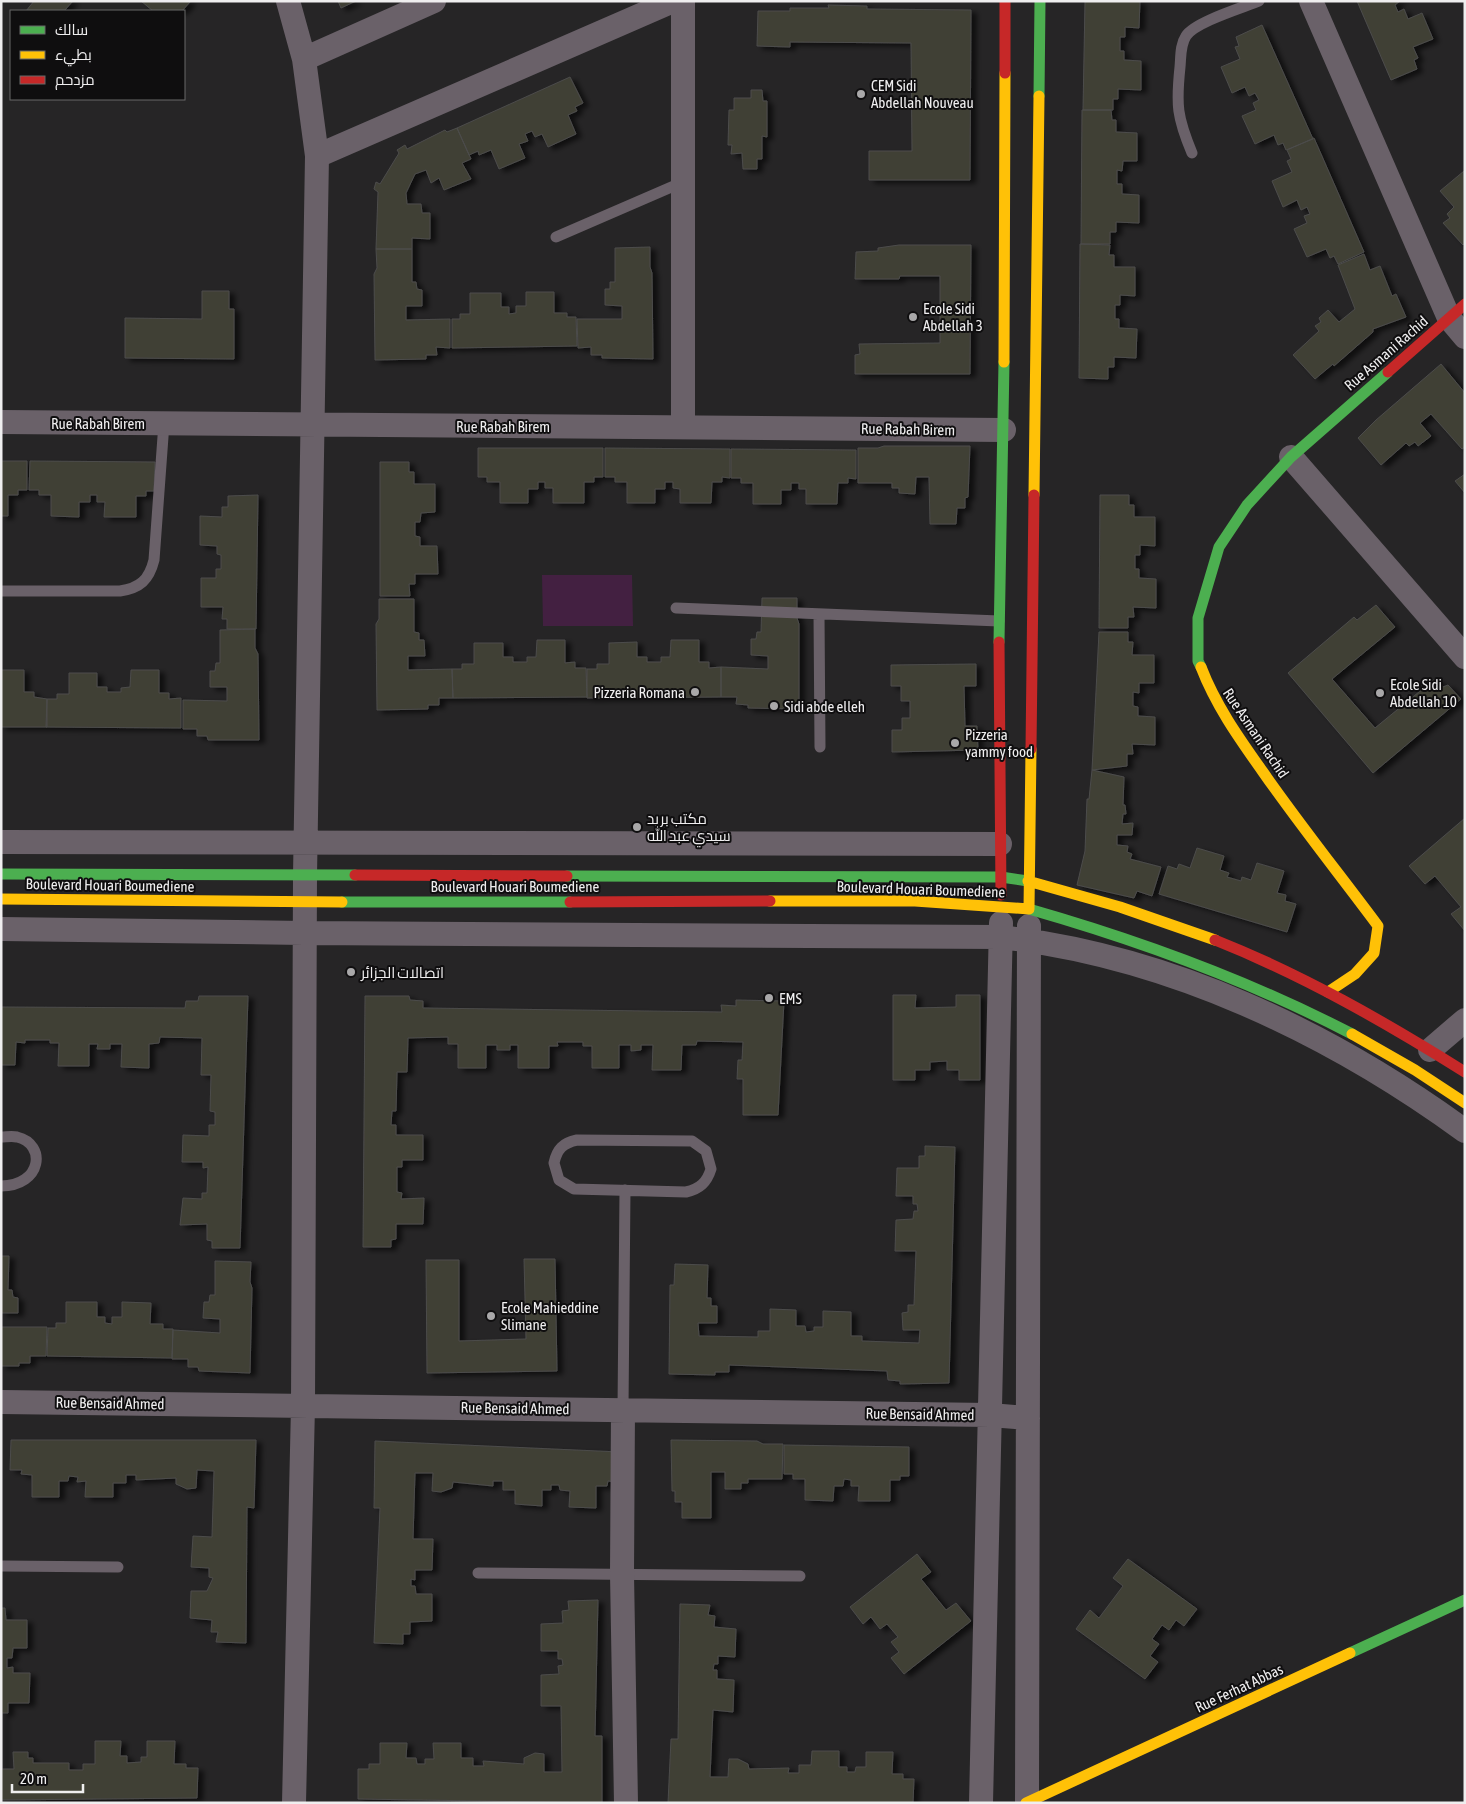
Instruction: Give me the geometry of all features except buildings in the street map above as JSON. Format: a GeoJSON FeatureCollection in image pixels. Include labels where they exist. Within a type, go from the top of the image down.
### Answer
{"type":"FeatureCollection","features":[{"type":"Feature","properties":{"kind":"main road"},"geometry":{"type":"LineString","coordinates":[[1001,906],[999,621],[1004,430],[1005,1]]}},
{"type":"Feature","properties":{"kind":"main road"},"geometry":{"type":"LineString","coordinates":[[1029,910],[1040,1]]}},
{"type":"Feature","properties":{"kind":"main road","name":"Rue Asmani Rachid"},"geometry":{"type":"LineString","coordinates":[[1328,992],[1355,974],[1374,953],[1378,926],[1228,722],[1210,693],[1198,661],[1198,618],[1219,547],[1247,504],[1291,456],[1457,311]]}},
{"type":"Feature","properties":{"kind":"main road","name":"Boulevard Houari Boumediene"},"geometry":{"type":"LineString","coordinates":[[1,874],[1001,877],[1028,881],[1152,916],[1211,938],[1328,992],[1465,1072]]}},
{"type":"Feature","properties":{"kind":"main road","name":"Boulevard Houari Boumediene"},"geometry":{"type":"LineString","coordinates":[[1,899],[305,902],[915,901],[1001,906],[1029,910],[1146,944],[1259,988],[1368,1043],[1465,1103]]}},
{"type":"Feature","properties":{"kind":"main road","name":"Rue Ferhat Abbas"},"geometry":{"type":"LineString","coordinates":[[1026,1802],[1465,1600]]}},
{"type":"Feature","properties":{"kind":"street"},"geometry":{"type":"LineString","coordinates":[[288,1],[304,59],[317,156],[305,844],[303,1406],[294,1803]]}},
{"type":"Feature","properties":{"kind":"street"},"geometry":{"type":"LineString","coordinates":[[304,59],[434,1]]}},
{"type":"Feature","properties":{"kind":"street"},"geometry":{"type":"LineString","coordinates":[[317,156],[673,1]]}},
{"type":"Feature","properties":{"kind":"street"},"geometry":{"type":"LineString","coordinates":[[683,1],[683,427]]}},
{"type":"Feature","properties":{"kind":"street"},"geometry":{"type":"LineString","coordinates":[[1310,1],[1457,311],[1465,337]]}},
{"type":"Feature","properties":{"kind":"street","name":"Rue Rabah Birem"},"geometry":{"type":"LineString","coordinates":[[1,422],[1004,430]]}},
{"type":"Feature","properties":{"kind":"street"},"geometry":{"type":"LineString","coordinates":[[1291,456],[1465,657]]}},
{"type":"Feature","properties":{"kind":"street"},"geometry":{"type":"LineString","coordinates":[[1,842],[1000,844]]}},
{"type":"Feature","properties":{"kind":"street"},"geometry":{"type":"LineString","coordinates":[[981,1803],[1001,906]]}},
{"type":"Feature","properties":{"kind":"street"},"geometry":{"type":"LineString","coordinates":[[1026,1802],[1029,910]]}},
{"type":"Feature","properties":{"kind":"street"},"geometry":{"type":"LineString","coordinates":[[1,929],[304,934],[1000,937],[1029,940],[1084,951],[1161,973],[1233,999],[1308,1033],[1422,1100],[1465,1131]]}},
{"type":"Feature","properties":{"kind":"street"},"geometry":{"type":"LineString","coordinates":[[1430,1050],[1465,1020]]}},
{"type":"Feature","properties":{"kind":"street","name":"Rue Bensaid Ahmed"},"geometry":{"type":"LineString","coordinates":[[1,1402],[623,1409],[990,1415],[1028,1418]]}},
{"type":"Feature","properties":{"kind":"street"},"geometry":{"type":"LineString","coordinates":[[623,1409],[622,1574],[626,1803]]}},
{"type":"Feature","properties":{"kind":"lane"},"geometry":{"type":"LineString","coordinates":[[1192,153],[1181,128],[1176,101],[1182,48],[1186,36],[1196,27],[1259,1]]}},
{"type":"Feature","properties":{"kind":"lane"},"geometry":{"type":"LineString","coordinates":[[556,237],[683,182]]}},
{"type":"Feature","properties":{"kind":"lane"},"geometry":{"type":"LineString","coordinates":[[1,592],[120,591],[133,589],[144,582],[151,572],[154,560],[164,423]]}},
{"type":"Feature","properties":{"kind":"lane"},"geometry":{"type":"LineString","coordinates":[[676,608],[999,621]]}},
{"type":"Feature","properties":{"kind":"lane"},"geometry":{"type":"LineString","coordinates":[[819,614],[820,747]]}},
{"type":"Feature","properties":{"kind":"lane"},"geometry":{"type":"LineString","coordinates":[[1,1137],[16,1137],[24,1140],[34,1152],[36,1160],[30,1177],[23,1183],[14,1186],[1,1186]]}},
{"type":"Feature","properties":{"kind":"lane"},"geometry":{"type":"LineString","coordinates":[[577,1140],[692,1141],[706,1151],[710,1160],[711,1169],[708,1177],[696,1190],[686,1192],[625,1190],[574,1190],[566,1186],[554,1172],[556,1154],[561,1147],[577,1140]]}},
{"type":"Feature","properties":{"kind":"lane"},"geometry":{"type":"LineString","coordinates":[[623,1409],[625,1190]]}},
{"type":"Feature","properties":{"kind":"lane"},"geometry":{"type":"LineString","coordinates":[[1,1566],[118,1567]]}},
{"type":"Feature","properties":{"kind":"lane"},"geometry":{"type":"LineString","coordinates":[[478,1573],[800,1576]]}},
{"type":"Feature","properties":{"kind":"shaded area"},"geometry":{"type":"Polygon","coordinates":[[[542,575],[632,575],[633,626],[543,626],[542,575]]]}},
{"type":"Feature","properties":{"kind":"traffic: fast"},"geometry":{"type":"LineString","coordinates":[[1039,96],[1040,1]]}},
{"type":"Feature","properties":{"kind":"traffic: fast"},"geometry":{"type":"LineString","coordinates":[[999,642],[1004,362]]}},
{"type":"Feature","properties":{"kind":"traffic: fast"},"geometry":{"type":"LineString","coordinates":[[1201,667],[1198,661],[1198,618],[1219,547],[1247,505],[1291,457],[1388,372]]}},
{"type":"Feature","properties":{"kind":"traffic: fast"},"geometry":{"type":"LineString","coordinates":[[1,874],[355,875]]}},
{"type":"Feature","properties":{"kind":"traffic: fast"},"geometry":{"type":"LineString","coordinates":[[567,876],[1001,877],[1028,881]]}},
{"type":"Feature","properties":{"kind":"traffic: fast"},"geometry":{"type":"LineString","coordinates":[[342,902],[570,902]]}},
{"type":"Feature","properties":{"kind":"traffic: fast"},"geometry":{"type":"LineString","coordinates":[[1029,909],[1112,934],[1194,963],[1273,996],[1352,1034]]}},
{"type":"Feature","properties":{"kind":"traffic: fast"},"geometry":{"type":"LineString","coordinates":[[1350,1653],[1465,1600]]}},
{"type":"Feature","properties":{"kind":"traffic: slow"},"geometry":{"type":"LineString","coordinates":[[1004,362],[1005,73]]}},
{"type":"Feature","properties":{"kind":"traffic: slow"},"geometry":{"type":"LineString","coordinates":[[1034,495],[1039,96]]}},
{"type":"Feature","properties":{"kind":"traffic: slow"},"geometry":{"type":"LineString","coordinates":[[1201,667],[1221,708],[1245,747],[1378,926],[1374,953],[1355,974],[1328,992]]}},
{"type":"Feature","properties":{"kind":"traffic: slow"},"geometry":{"type":"LineString","coordinates":[[770,901],[915,901],[1029,909],[1031,749]]}},
{"type":"Feature","properties":{"kind":"traffic: slow"},"geometry":{"type":"LineString","coordinates":[[1028,881],[1120,907],[1215,940]]}},
{"type":"Feature","properties":{"kind":"traffic: slow"},"geometry":{"type":"LineString","coordinates":[[1,899],[342,902]]}},
{"type":"Feature","properties":{"kind":"traffic: slow"},"geometry":{"type":"LineString","coordinates":[[1352,1034],[1415,1070],[1465,1103]]}},
{"type":"Feature","properties":{"kind":"traffic: slow"},"geometry":{"type":"LineString","coordinates":[[1026,1803],[1350,1653]]}},
{"type":"Feature","properties":{"kind":"traffic: jam"},"geometry":{"type":"LineString","coordinates":[[1005,1],[1005,73]]}},
{"type":"Feature","properties":{"kind":"traffic: jam"},"geometry":{"type":"LineString","coordinates":[[1388,372],[1465,304]]}},
{"type":"Feature","properties":{"kind":"traffic: jam"},"geometry":{"type":"LineString","coordinates":[[1031,749],[1034,495]]}},
{"type":"Feature","properties":{"kind":"traffic: jam"},"geometry":{"type":"LineString","coordinates":[[999,642],[1001,895]]}},
{"type":"Feature","properties":{"kind":"traffic: jam"},"geometry":{"type":"LineString","coordinates":[[355,875],[567,876]]}},
{"type":"Feature","properties":{"kind":"traffic: jam"},"geometry":{"type":"LineString","coordinates":[[570,902],[770,901]]}},
{"type":"Feature","properties":{"kind":"traffic: jam"},"geometry":{"type":"LineString","coordinates":[[1215,940],[1280,968],[1343,1000],[1465,1072]]}},
{"type":"Feature","properties":{"kind":"place","name":"CEM Sidi Abdellah Nouveau"},"geometry":{"type":"Point","coordinates":[861,94]}},
{"type":"Feature","properties":{"kind":"place","name":"Ecole Sidi Abdellah 3"},"geometry":{"type":"Point","coordinates":[913,317]}},
{"type":"Feature","properties":{"kind":"place","name":"Pizzeria Romana"},"geometry":{"type":"Point","coordinates":[695,692]}},
{"type":"Feature","properties":{"kind":"place","name":"Ecole Sidi Abdellah 10"},"geometry":{"type":"Point","coordinates":[1380,693]}},
{"type":"Feature","properties":{"kind":"place","name":"Sidi abde elleh"},"geometry":{"type":"Point","coordinates":[774,706]}},
{"type":"Feature","properties":{"kind":"place","name":"Pizzeria yammy food"},"geometry":{"type":"Point","coordinates":[955,743]}},
{"type":"Feature","properties":{"kind":"place","name":"مكتب بريد سيدي عبد الله"},"geometry":{"type":"Point","coordinates":[637,827]}},
{"type":"Feature","properties":{"kind":"place","name":"اتصالات الجزائر"},"geometry":{"type":"Point","coordinates":[351,972]}},
{"type":"Feature","properties":{"kind":"place","name":"EMS"},"geometry":{"type":"Point","coordinates":[769,998]}},
{"type":"Feature","properties":{"kind":"place","name":"Ecole Mahieddine Slimane"},"geometry":{"type":"Point","coordinates":[491,1316]}}]}
